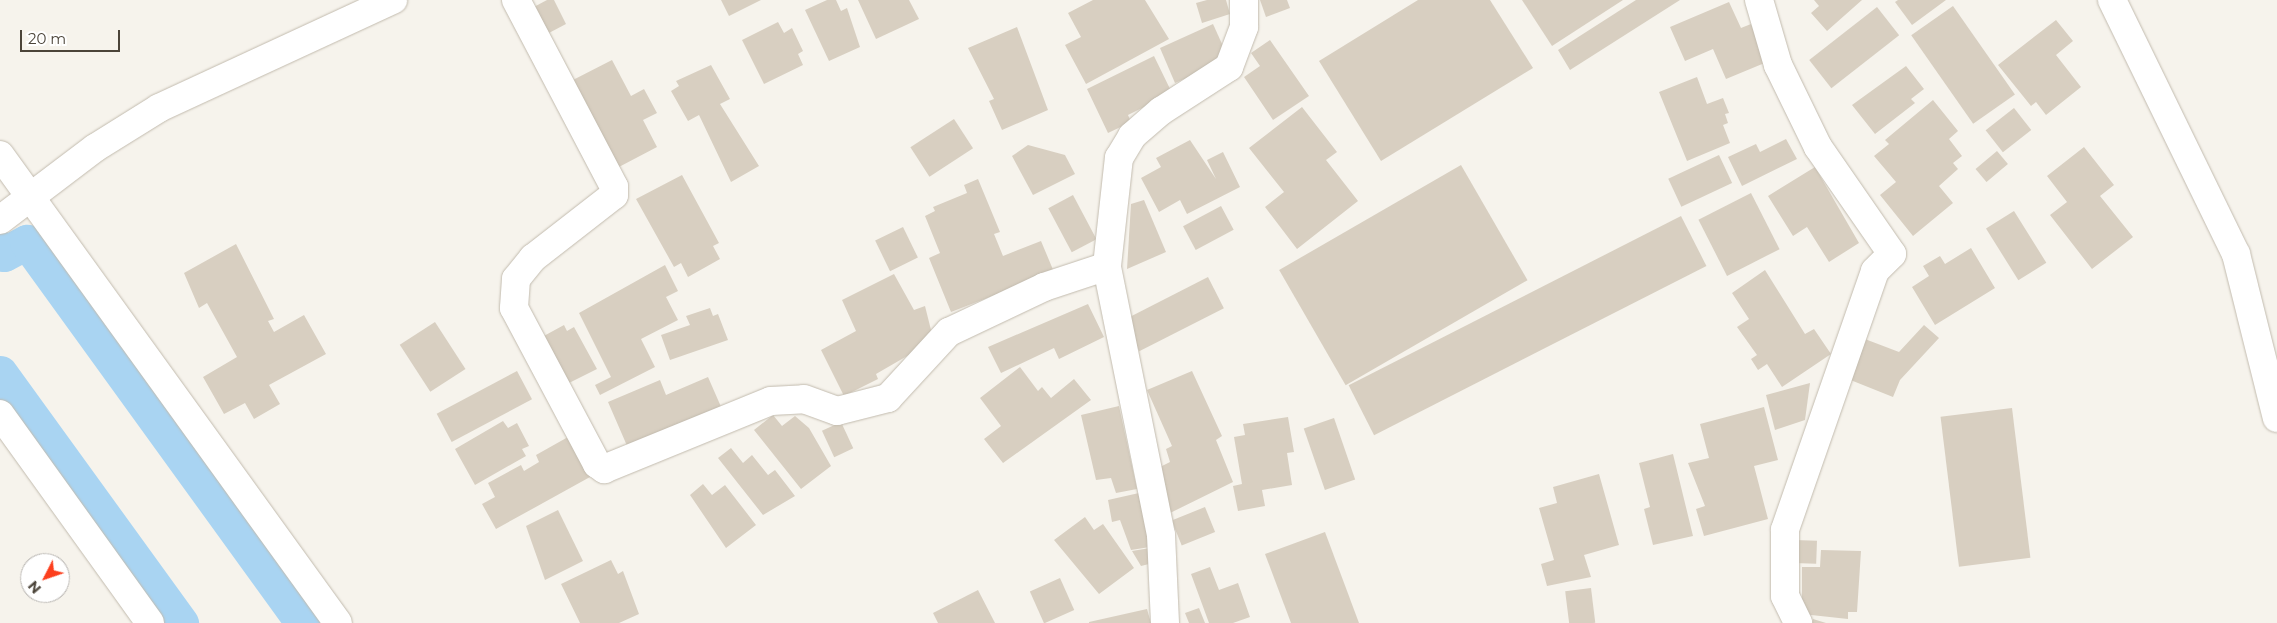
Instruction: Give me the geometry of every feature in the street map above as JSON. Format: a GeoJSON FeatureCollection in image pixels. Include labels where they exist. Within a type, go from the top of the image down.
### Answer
{"type":"FeatureCollection","features":[{"type":"Feature","properties":{"kind":"street"},"geometry":{"type":"LineString","coordinates":[[0,220],[32,200],[95,148],[158,108],[393,0]]}},
{"type":"Feature","properties":{"kind":"street"},"geometry":{"type":"LineString","coordinates":[[516,0],[614,187],[614,196],[533,258],[516,279],[514,308],[597,464],[604,468],[771,401],[804,399],[837,411],[888,398],[948,332],[1044,287],[1107,266]]}},
{"type":"Feature","properties":{"kind":"street"},"geometry":{"type":"LineString","coordinates":[[1166,623],[1161,535],[1107,266],[1119,158],[1132,136],[1161,111],[1229,68],[1244,27],[1244,0]]}},
{"type":"Feature","properties":{"kind":"street"},"geometry":{"type":"LineString","coordinates":[[1758,0],[1778,66],[1818,147],[1892,254],[1875,271],[1785,530],[1785,596],[1798,623]]}},
{"type":"Feature","properties":{"kind":"street"},"geometry":{"type":"LineString","coordinates":[[2112,0],[2236,254],[2277,418]]}},
{"type":"Feature","properties":{"kind":"street"},"geometry":{"type":"LineString","coordinates":[[0,155],[338,623]]}},
{"type":"Feature","properties":{"kind":"street"},"geometry":{"type":"LineString","coordinates":[[0,414],[150,623]]}},
{"type":"Feature","properties":{"kind":"building"},"geometry":{"type":"Polygon","coordinates":[[[547,0],[554,0],[566,24],[547,34],[532,8],[547,0]]]}},
{"type":"Feature","properties":{"kind":"building"},"geometry":{"type":"Polygon","coordinates":[[[721,0],[761,0],[729,16],[721,0]]]}},
{"type":"Feature","properties":{"kind":"building"},"geometry":{"type":"Polygon","coordinates":[[[827,0],[836,0],[841,11],[847,8],[860,47],[829,61],[805,10],[827,0]]]}},
{"type":"Feature","properties":{"kind":"building"},"geometry":{"type":"Polygon","coordinates":[[[858,0],[909,0],[919,19],[876,39],[858,0]]]}},
{"type":"Feature","properties":{"kind":"building"},"geometry":{"type":"Polygon","coordinates":[[[1093,0],[1145,0],[1169,39],[1086,84],[1065,45],[1081,37],[1068,13],[1093,0]]]}},
{"type":"Feature","properties":{"kind":"building"},"geometry":{"type":"Polygon","coordinates":[[[1207,0],[1226,0],[1230,14],[1202,23],[1196,3],[1207,0]]]}},
{"type":"Feature","properties":{"kind":"building"},"geometry":{"type":"Polygon","coordinates":[[[1260,0],[1287,0],[1290,8],[1266,17],[1260,0]]]}},
{"type":"Feature","properties":{"kind":"building"},"geometry":{"type":"Polygon","coordinates":[[[1418,0],[1490,0],[1533,68],[1381,161],[1319,61],[1418,0]]]}},
{"type":"Feature","properties":{"kind":"building"},"geometry":{"type":"Polygon","coordinates":[[[1522,0],[1623,0],[1552,46],[1522,0]]]}},
{"type":"Feature","properties":{"kind":"building"},"geometry":{"type":"Polygon","coordinates":[[[1636,0],[1680,0],[1570,70],[1558,50],[1636,0]]]}},
{"type":"Feature","properties":{"kind":"building"},"geometry":{"type":"Polygon","coordinates":[[[1814,0],[1862,0],[1827,31],[1811,13],[1819,6],[1814,0]]]}},
{"type":"Feature","properties":{"kind":"building"},"geometry":{"type":"Polygon","coordinates":[[[1898,0],[1946,0],[1912,25],[1895,2],[1898,0]]]}},
{"type":"Feature","properties":{"kind":"building"},"geometry":{"type":"Polygon","coordinates":[[[1729,2],[1741,28],[1751,24],[1767,62],[1726,79],[1713,49],[1685,61],[1670,27],[1729,2]]]}},
{"type":"Feature","properties":{"kind":"building"},"geometry":{"type":"Polygon","coordinates":[[[1953,6],[2015,94],[1973,124],[1911,35],[1953,6]]]}},
{"type":"Feature","properties":{"kind":"building"},"geometry":{"type":"Polygon","coordinates":[[[1877,7],[1899,35],[1831,88],[1809,60],[1877,7]]]}},
{"type":"Feature","properties":{"kind":"building"},"geometry":{"type":"Polygon","coordinates":[[[2056,20],[2073,41],[2056,55],[2081,87],[2046,115],[2036,102],[2031,106],[1998,65],[2056,20]]]}},
{"type":"Feature","properties":{"kind":"building"},"geometry":{"type":"Polygon","coordinates":[[[778,22],[784,33],[792,28],[803,51],[798,54],[803,65],[764,84],[742,40],[778,22]]]}},
{"type":"Feature","properties":{"kind":"building"},"geometry":{"type":"Polygon","coordinates":[[[1213,24],[1227,55],[1221,63],[1175,83],[1160,48],[1213,24]]]}},
{"type":"Feature","properties":{"kind":"building"},"geometry":{"type":"Polygon","coordinates":[[[1017,27],[1048,110],[1002,130],[989,101],[994,99],[968,48],[1017,27]]]}},
{"type":"Feature","properties":{"kind":"building"},"geometry":{"type":"Polygon","coordinates":[[[1270,40],[1309,96],[1273,120],[1244,77],[1260,66],[1251,53],[1270,40]]]}},
{"type":"Feature","properties":{"kind":"building"},"geometry":{"type":"Polygon","coordinates":[[[1154,56],[1172,93],[1128,115],[1131,122],[1108,133],[1087,89],[1154,56]]]}},
{"type":"Feature","properties":{"kind":"building"},"geometry":{"type":"Polygon","coordinates":[[[612,60],[631,96],[644,89],[657,113],[643,120],[657,147],[617,168],[571,81],[612,60]]]}},
{"type":"Feature","properties":{"kind":"building"},"geometry":{"type":"Polygon","coordinates":[[[711,65],[730,99],[720,104],[759,166],[731,182],[699,115],[688,121],[671,91],[679,86],[676,81],[711,65]]]}},
{"type":"Feature","properties":{"kind":"building"},"geometry":{"type":"Polygon","coordinates":[[[1906,66],[1924,89],[1911,99],[1915,103],[1875,134],[1852,105],[1906,66]]]}},
{"type":"Feature","properties":{"kind":"building"},"geometry":{"type":"Polygon","coordinates":[[[1697,77],[1707,104],[1723,98],[1729,113],[1725,114],[1728,123],[1723,125],[1730,143],[1687,161],[1659,92],[1697,77]]]}},
{"type":"Feature","properties":{"kind":"building"},"geometry":{"type":"Polygon","coordinates":[[[1933,100],[1958,131],[1949,139],[1962,156],[1953,163],[1958,169],[1939,186],[1953,203],[1913,236],[1880,195],[1896,182],[1874,156],[1889,144],[1885,140],[1933,100]]]}},
{"type":"Feature","properties":{"kind":"building"},"geometry":{"type":"Polygon","coordinates":[[[1302,107],[1337,152],[1326,160],[1358,201],[1297,249],[1265,207],[1284,192],[1249,148],[1302,107]]]}},
{"type":"Feature","properties":{"kind":"building"},"geometry":{"type":"Polygon","coordinates":[[[2014,108],[2031,130],[2003,152],[1986,130],[2014,108]]]}},
{"type":"Feature","properties":{"kind":"building"},"geometry":{"type":"Polygon","coordinates":[[[954,119],[973,148],[929,177],[910,147],[954,119]]]}},
{"type":"Feature","properties":{"kind":"building"},"geometry":{"type":"Polygon","coordinates":[[[1786,139],[1797,159],[1742,186],[1728,157],[1756,144],[1760,152],[1786,139]]]}},
{"type":"Feature","properties":{"kind":"building"},"geometry":{"type":"Polygon","coordinates":[[[1190,140],[1216,179],[1207,160],[1223,152],[1240,187],[1187,214],[1180,200],[1159,212],[1141,178],[1161,167],[1156,158],[1190,140]]]}},
{"type":"Feature","properties":{"kind":"building"},"geometry":{"type":"Polygon","coordinates":[[[1028,145],[1065,155],[1075,174],[1033,195],[1012,156],[1028,145]]]}},
{"type":"Feature","properties":{"kind":"building"},"geometry":{"type":"Polygon","coordinates":[[[2084,147],[2114,185],[2100,196],[2133,237],[2092,269],[2050,215],[2067,202],[2047,176],[2084,147]]]}},
{"type":"Feature","properties":{"kind":"building"},"geometry":{"type":"Polygon","coordinates":[[[1997,151],[2008,164],[1986,182],[1976,169],[1997,151]]]}},
{"type":"Feature","properties":{"kind":"building"},"geometry":{"type":"Polygon","coordinates":[[[1719,155],[1732,183],[1681,207],[1668,179],[1719,155]]]}},
{"type":"Feature","properties":{"kind":"building"},"geometry":{"type":"Polygon","coordinates":[[[1461,165],[1528,280],[1346,385],[1279,270],[1461,165]]]}},
{"type":"Feature","properties":{"kind":"building"},"geometry":{"type":"Polygon","coordinates":[[[1815,167],[1859,243],[1829,262],[1807,227],[1793,236],[1768,196],[1815,167]]]}},
{"type":"Feature","properties":{"kind":"building"},"geometry":{"type":"Polygon","coordinates":[[[682,175],[719,243],[713,246],[720,259],[688,277],[681,263],[674,267],[636,199],[682,175]]]}},
{"type":"Feature","properties":{"kind":"building"},"geometry":{"type":"Polygon","coordinates":[[[978,179],[1000,232],[994,234],[1003,256],[1041,241],[1054,272],[951,312],[929,258],[940,253],[925,216],[935,211],[933,207],[967,193],[964,185],[978,179]]]}},
{"type":"Feature","properties":{"kind":"building"},"geometry":{"type":"Polygon","coordinates":[[[1751,193],[1780,249],[1727,276],[1698,220],[1751,193]]]}},
{"type":"Feature","properties":{"kind":"building"},"geometry":{"type":"Polygon","coordinates":[[[1073,195],[1096,239],[1072,252],[1048,208],[1073,195]]]}},
{"type":"Feature","properties":{"kind":"building"},"geometry":{"type":"Polygon","coordinates":[[[1144,200],[1166,252],[1127,269],[1131,204],[1144,200]]]}},
{"type":"Feature","properties":{"kind":"building"},"geometry":{"type":"Polygon","coordinates":[[[1221,206],[1234,230],[1196,250],[1183,226],[1221,206]]]}},
{"type":"Feature","properties":{"kind":"building"},"geometry":{"type":"Polygon","coordinates":[[[2014,211],[2046,263],[2018,280],[1986,228],[2014,211]]]}},
{"type":"Feature","properties":{"kind":"building"},"geometry":{"type":"Polygon","coordinates":[[[1681,216],[1706,266],[1374,435],[1349,385],[1681,216]]]}},
{"type":"Feature","properties":{"kind":"building"},"geometry":{"type":"Polygon","coordinates":[[[903,227],[918,258],[890,271],[875,241],[903,227]]]}},
{"type":"Feature","properties":{"kind":"building"},"geometry":{"type":"Polygon","coordinates":[[[236,244],[274,319],[268,321],[274,332],[304,315],[326,354],[269,385],[280,404],[254,419],[245,403],[224,414],[203,377],[237,357],[207,303],[199,308],[184,273],[236,244]]]}},
{"type":"Feature","properties":{"kind":"building"},"geometry":{"type":"Polygon","coordinates":[[[1971,248],[1995,288],[1935,325],[1912,287],[1929,276],[1923,266],[1940,256],[1945,264],[1971,248]]]}},
{"type":"Feature","properties":{"kind":"building"},"geometry":{"type":"Polygon","coordinates":[[[665,265],[678,291],[666,297],[678,320],[641,339],[655,367],[600,395],[595,385],[611,377],[579,313],[665,265]]]}},
{"type":"Feature","properties":{"kind":"building"},"geometry":{"type":"Polygon","coordinates":[[[1765,270],[1805,334],[1814,329],[1831,354],[1782,387],[1767,364],[1758,370],[1751,359],[1757,355],[1737,327],[1749,319],[1732,293],[1765,270]]]}},
{"type":"Feature","properties":{"kind":"building"},"geometry":{"type":"Polygon","coordinates":[[[894,274],[914,310],[925,306],[932,334],[914,352],[876,374],[878,379],[844,396],[821,350],[856,331],[842,300],[894,274]]]}},
{"type":"Feature","properties":{"kind":"building"},"geometry":{"type":"Polygon","coordinates":[[[1208,277],[1224,308],[1139,351],[1123,320],[1208,277]]]}},
{"type":"Feature","properties":{"kind":"building"},"geometry":{"type":"Polygon","coordinates":[[[1088,304],[1104,337],[1059,359],[1054,348],[1001,373],[988,347],[1088,304]]]}},
{"type":"Feature","properties":{"kind":"building"},"geometry":{"type":"Polygon","coordinates":[[[710,308],[713,316],[718,314],[728,340],[670,360],[661,335],[690,325],[686,316],[710,308]]]}},
{"type":"Feature","properties":{"kind":"building"},"geometry":{"type":"Polygon","coordinates":[[[435,322],[465,369],[430,392],[400,345],[435,322]]]}},
{"type":"Feature","properties":{"kind":"building"},"geometry":{"type":"Polygon","coordinates":[[[564,325],[567,331],[574,327],[597,369],[567,384],[542,337],[564,325]]]}},
{"type":"Feature","properties":{"kind":"building"},"geometry":{"type":"Polygon","coordinates":[[[1924,325],[1939,338],[1900,380],[1893,397],[1843,377],[1857,336],[1899,352],[1924,325]]]}},
{"type":"Feature","properties":{"kind":"building"},"geometry":{"type":"Polygon","coordinates":[[[1020,367],[1038,391],[1042,387],[1051,398],[1074,379],[1091,400],[1003,463],[984,439],[1001,426],[980,398],[1020,367]]]}},
{"type":"Feature","properties":{"kind":"building"},"geometry":{"type":"Polygon","coordinates":[[[517,371],[532,399],[452,442],[437,414],[517,371]]]}},
{"type":"Feature","properties":{"kind":"building"},"geometry":{"type":"Polygon","coordinates":[[[1192,371],[1222,436],[1216,440],[1233,482],[1166,515],[1156,469],[1170,462],[1166,449],[1172,446],[1147,390],[1192,371]]]}},
{"type":"Feature","properties":{"kind":"building"},"geometry":{"type":"Polygon","coordinates":[[[708,377],[722,409],[628,448],[608,402],[660,380],[666,395],[708,377]]]}},
{"type":"Feature","properties":{"kind":"building"},"geometry":{"type":"Polygon","coordinates":[[[1810,383],[1805,420],[1775,430],[1766,395],[1810,383]]]}},
{"type":"Feature","properties":{"kind":"building"},"geometry":{"type":"Polygon","coordinates":[[[1119,406],[1137,489],[1116,493],[1111,478],[1096,480],[1081,415],[1119,406]]]}},
{"type":"Feature","properties":{"kind":"building"},"geometry":{"type":"Polygon","coordinates":[[[1764,407],[1778,460],[1754,466],[1768,519],[1704,536],[1696,509],[1705,506],[1688,463],[1709,458],[1700,424],[1764,407]]]}},
{"type":"Feature","properties":{"kind":"building"},"geometry":{"type":"Polygon","coordinates":[[[2012,408],[2030,558],[1959,567],[1941,417],[2012,408]]]}},
{"type":"Feature","properties":{"kind":"building"},"geometry":{"type":"Polygon","coordinates":[[[773,415],[782,426],[795,416],[809,428],[831,466],[801,489],[754,430],[773,415]]]}},
{"type":"Feature","properties":{"kind":"building"},"geometry":{"type":"Polygon","coordinates":[[[1288,417],[1294,452],[1287,453],[1292,485],[1262,490],[1265,506],[1238,511],[1233,486],[1242,484],[1234,437],[1245,435],[1243,424],[1288,417]]]}},
{"type":"Feature","properties":{"kind":"building"},"geometry":{"type":"Polygon","coordinates":[[[1334,418],[1355,479],[1325,490],[1304,428],[1334,418]]]}},
{"type":"Feature","properties":{"kind":"building"},"geometry":{"type":"Polygon","coordinates":[[[503,421],[508,428],[517,423],[529,446],[522,449],[526,456],[475,485],[455,449],[503,421]]]}},
{"type":"Feature","properties":{"kind":"building"},"geometry":{"type":"Polygon","coordinates":[[[841,422],[853,448],[834,457],[822,431],[841,422]]]}},
{"type":"Feature","properties":{"kind":"building"},"geometry":{"type":"Polygon","coordinates":[[[568,437],[590,477],[496,529],[482,504],[495,497],[488,483],[521,465],[524,471],[539,462],[536,455],[568,437]]]}},
{"type":"Feature","properties":{"kind":"building"},"geometry":{"type":"Polygon","coordinates":[[[731,448],[743,463],[752,455],[768,475],[775,470],[795,496],[763,515],[718,458],[731,448]]]}},
{"type":"Feature","properties":{"kind":"building"},"geometry":{"type":"Polygon","coordinates":[[[1673,454],[1693,536],[1653,545],[1644,509],[1650,507],[1639,463],[1673,454]]]}},
{"type":"Feature","properties":{"kind":"building"},"geometry":{"type":"Polygon","coordinates":[[[1599,474],[1619,545],[1584,555],[1591,577],[1547,586],[1541,564],[1554,560],[1539,508],[1557,503],[1553,487],[1599,474]]]}},
{"type":"Feature","properties":{"kind":"building"},"geometry":{"type":"Polygon","coordinates":[[[703,484],[712,495],[725,485],[756,525],[726,548],[690,495],[703,484]]]}},
{"type":"Feature","properties":{"kind":"building"},"geometry":{"type":"Polygon","coordinates":[[[1139,493],[1150,547],[1131,550],[1120,520],[1112,522],[1108,500],[1139,493]]]}},
{"type":"Feature","properties":{"kind":"building"},"geometry":{"type":"Polygon","coordinates":[[[1205,507],[1215,532],[1182,546],[1172,520],[1205,507]]]}},
{"type":"Feature","properties":{"kind":"building"},"geometry":{"type":"Polygon","coordinates":[[[558,510],[583,561],[545,580],[526,526],[558,510]]]}},
{"type":"Feature","properties":{"kind":"building"},"geometry":{"type":"Polygon","coordinates":[[[1085,517],[1094,530],[1103,524],[1134,568],[1099,594],[1054,540],[1085,517]]]}},
{"type":"Feature","properties":{"kind":"building"},"geometry":{"type":"Polygon","coordinates":[[[1325,532],[1359,623],[1291,623],[1265,554],[1325,532]]]}},
{"type":"Feature","properties":{"kind":"building"},"geometry":{"type":"Polygon","coordinates":[[[1794,540],[1817,541],[1816,564],[1793,563],[1794,540]]]}},
{"type":"Feature","properties":{"kind":"building"},"geometry":{"type":"Polygon","coordinates":[[[1150,548],[1153,563],[1141,566],[1132,551],[1150,548]]]}},
{"type":"Feature","properties":{"kind":"building"},"geometry":{"type":"Polygon","coordinates":[[[1821,550],[1861,551],[1857,612],[1848,612],[1848,619],[1802,614],[1802,567],[1820,567],[1821,550]]]}},
{"type":"Feature","properties":{"kind":"building"},"geometry":{"type":"Polygon","coordinates":[[[611,560],[618,574],[623,571],[639,614],[619,623],[580,623],[561,584],[611,560]]]}},
{"type":"Feature","properties":{"kind":"building"},"geometry":{"type":"Polygon","coordinates":[[[1210,567],[1219,590],[1238,583],[1250,617],[1233,623],[1209,623],[1191,574],[1210,567]]]}},
{"type":"Feature","properties":{"kind":"building"},"geometry":{"type":"Polygon","coordinates":[[[1060,578],[1074,610],[1044,623],[1030,591],[1060,578]]]}},
{"type":"Feature","properties":{"kind":"building"},"geometry":{"type":"Polygon","coordinates":[[[1591,588],[1595,623],[1569,623],[1565,591],[1591,588]]]}},
{"type":"Feature","properties":{"kind":"building"},"geometry":{"type":"Polygon","coordinates":[[[978,590],[995,623],[938,623],[933,613],[978,590]]]}},
{"type":"Feature","properties":{"kind":"building"},"geometry":{"type":"Polygon","coordinates":[[[1199,608],[1205,623],[1189,623],[1185,613],[1199,608]]]}},
{"type":"Feature","properties":{"kind":"building"},"geometry":{"type":"Polygon","coordinates":[[[1147,609],[1151,623],[1089,623],[1089,622],[1147,609]]]}},
{"type":"Feature","properties":{"kind":"building"},"geometry":{"type":"Polygon","coordinates":[[[1813,619],[1826,623],[1812,623],[1813,619]]]}},
{"type":"Feature","properties":{"kind":"waterway"},"geometry":{"type":"LineString","coordinates":[[0,248],[4,254],[27,242],[303,623]]}},
{"type":"Feature","properties":{"kind":"waterway"},"geometry":{"type":"LineString","coordinates":[[0,373],[181,623]]}}]}
